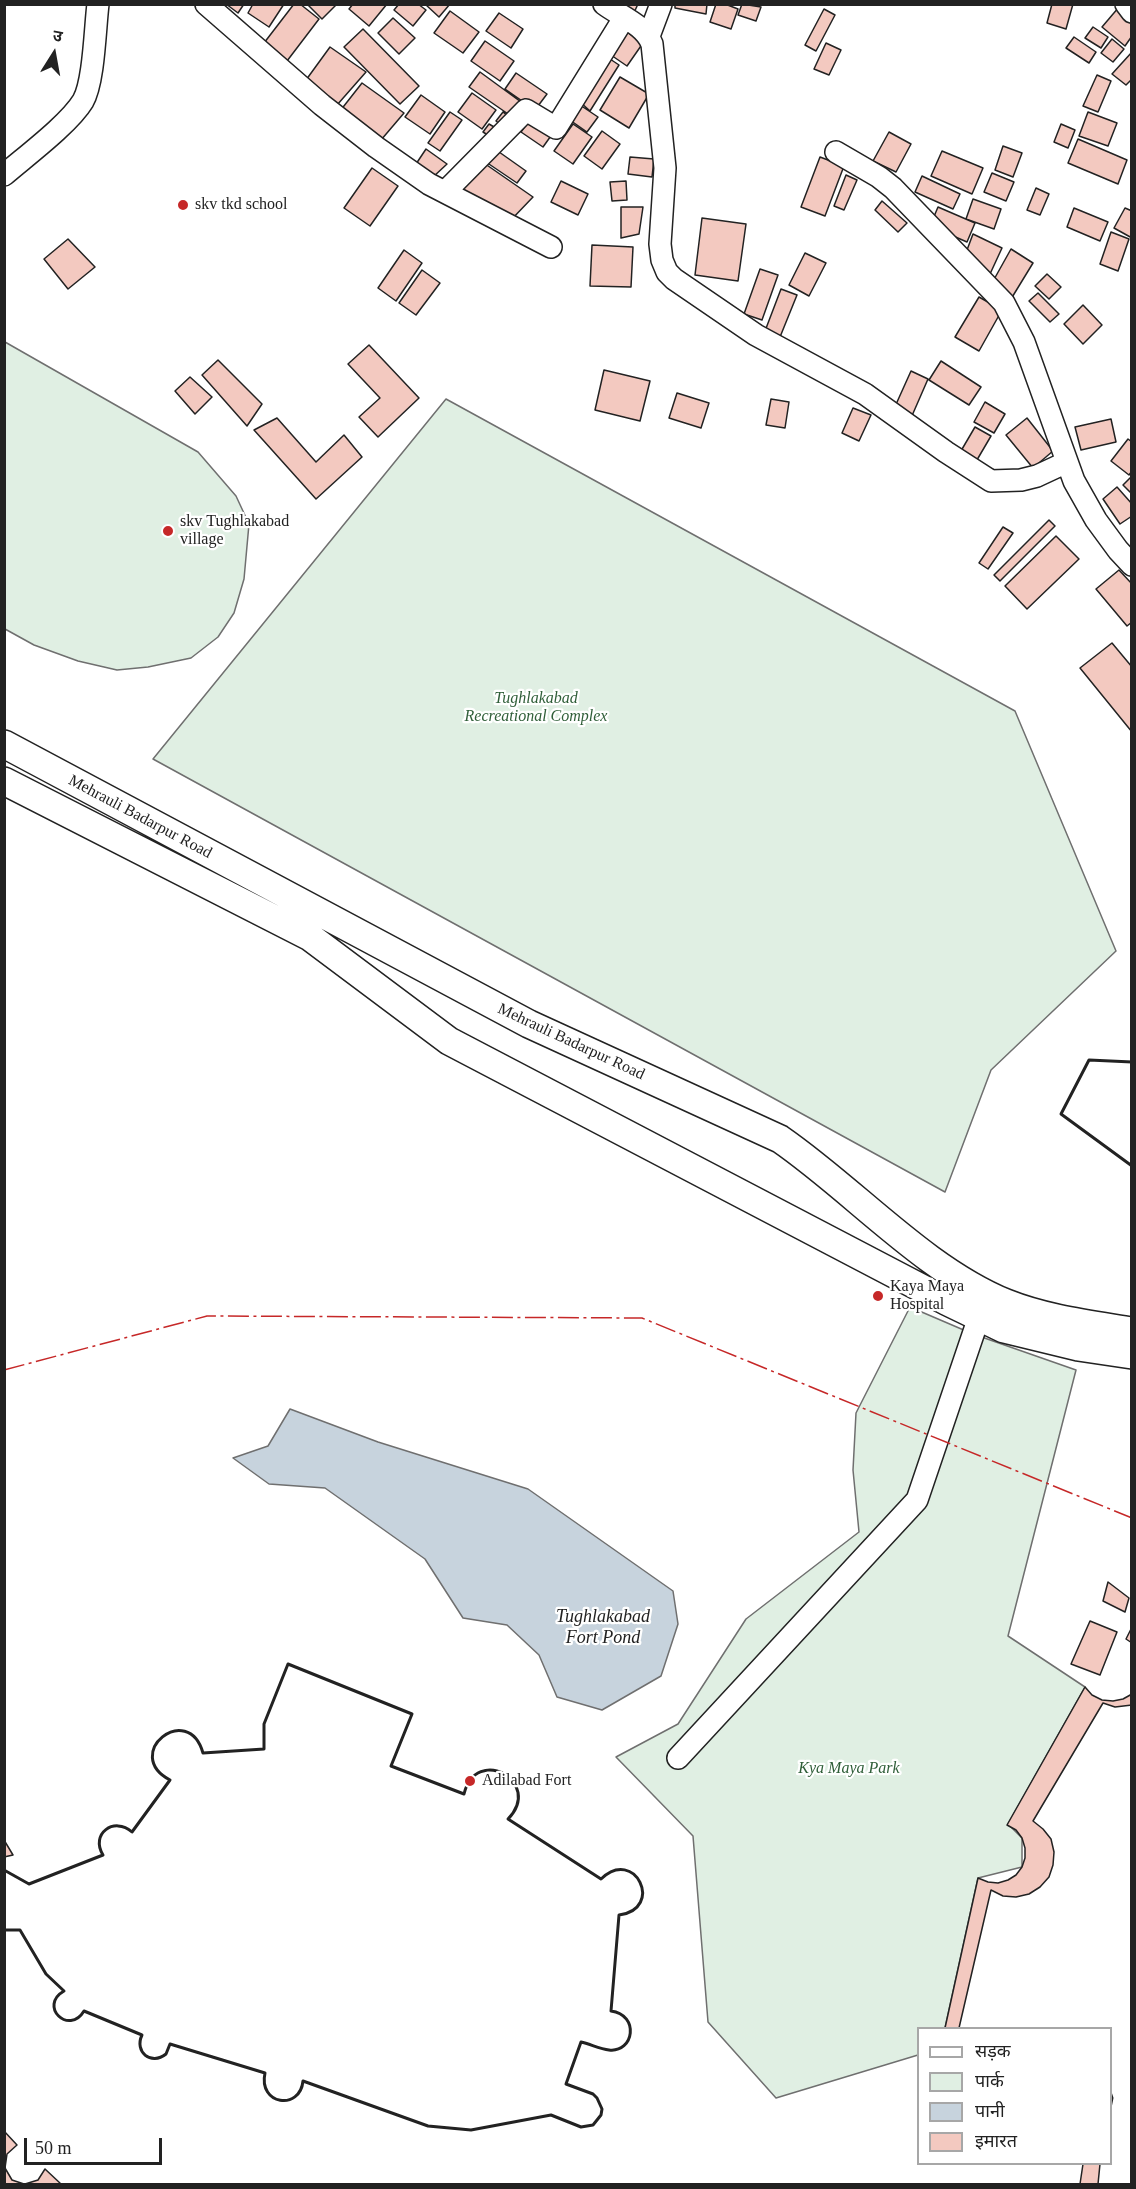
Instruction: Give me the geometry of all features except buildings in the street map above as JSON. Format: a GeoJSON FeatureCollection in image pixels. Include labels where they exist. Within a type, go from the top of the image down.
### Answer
{"type":"FeatureCollection","features":[{"type":"Feature","properties":{"kind":"main road","name":"Mehrauli Badarpur Road"},"geometry":{"type":"LineString","coordinates":[[4,744],[529,1024],[780,1139],[815,1163],[946,1270],[977,1289],[1006,1303],[1038,1314],[1131,1331]]}},
{"type":"Feature","properties":{"kind":"main road","name":"Mehrauli Badarpur Road"},"geometry":{"type":"LineString","coordinates":[[4,781],[310,937],[449,1041],[979,1317],[1004,1329],[1078,1347],[1131,1355]]}},
{"type":"Feature","properties":{"kind":"street"},"geometry":{"type":"LineString","coordinates":[[4,175],[71,116],[84,100],[90,76],[98,4]]}},
{"type":"Feature","properties":{"kind":"street"},"geometry":{"type":"LineString","coordinates":[[206,4],[322,105],[376,147],[429,184],[551,247]]}},
{"type":"Feature","properties":{"kind":"street"},"geometry":{"type":"LineString","coordinates":[[604,4],[649,36],[652,44],[665,168],[660,244],[662,260],[674,279],[756,335],[865,394],[991,481],[1021,480],[1037,476],[1067,462]]}},
{"type":"Feature","properties":{"kind":"street"},"geometry":{"type":"LineString","coordinates":[[649,36],[661,4]]}},
{"type":"Feature","properties":{"kind":"street"},"geometry":{"type":"LineString","coordinates":[[1126,4],[1131,12]]}},
{"type":"Feature","properties":{"kind":"street"},"geometry":{"type":"LineString","coordinates":[[446,192],[526,110],[556,128],[624,18]]}},
{"type":"Feature","properties":{"kind":"street"},"geometry":{"type":"LineString","coordinates":[[836,152],[893,188],[1004,303],[1024,342],[1074,482],[1096,520],[1131,565]]}},
{"type":"Feature","properties":{"kind":"street"},"geometry":{"type":"LineString","coordinates":[[678,1758],[917,1500],[979,1317]]}},
{"type":"Feature","properties":{"kind":"green space"},"geometry":{"type":"Polygon","coordinates":[[[5,342],[198,452],[236,496],[249,524],[244,579],[234,613],[218,637],[191,658],[148,667],[117,670],[78,661],[34,645],[5,629],[5,342]]]}},
{"type":"Feature","properties":{"kind":"green space","name":"Tughlakabad Recreational Complex"},"geometry":{"type":"Polygon","coordinates":[[[446,399],[1015,711],[1116,951],[991,1070],[945,1192],[153,759],[446,399]]]}},
{"type":"Feature","properties":{"kind":"green space","name":"Kya Maya Park"},"geometry":{"type":"Polygon","coordinates":[[[910,1307],[973,1334],[1076,1370],[1008,1636],[1085,1687],[1008,1824],[1022,1838],[1022,1867],[978,1878],[945,2027],[917,2027],[917,2055],[776,2098],[708,2022],[693,1836],[616,1757],[678,1724],[746,1619],[859,1532],[853,1470],[856,1413],[910,1307]]]}},
{"type":"Feature","properties":{"kind":"water","name":"Tughlakabad Fort Pond"},"geometry":{"type":"Polygon","coordinates":[[[290,1409],[378,1442],[528,1489],[673,1591],[678,1624],[661,1676],[602,1710],[557,1697],[539,1655],[507,1625],[463,1618],[425,1559],[325,1488],[269,1484],[233,1458],[268,1446],[290,1409]]]}},
{"type":"Feature","properties":{"kind":"wall"},"geometry":{"type":"LineString","coordinates":[[1132,1062],[1089,1060],[1061,1114],[1132,1166]]}},
{"type":"Feature","properties":{"kind":"wall"},"geometry":{"type":"LineString","coordinates":[[4,1870],[29,1884],[103,1855],[100,1840],[102,1834],[111,1827],[118,1826],[132,1832],[170,1780],[157,1769],[152,1757],[155,1746],[162,1737],[173,1731],[185,1731],[195,1738],[203,1753],[264,1749],[264,1724],[288,1664],[412,1714],[391,1766],[464,1794],[471,1779],[481,1772],[493,1770],[504,1774],[513,1782],[518,1792],[517,1805],[508,1819],[601,1879],[613,1871],[625,1870],[634,1874],[640,1882],[642,1892],[640,1902],[633,1910],[619,1915],[611,2011],[626,2019],[630,2026],[628,2040],[624,2046],[609,2050],[581,2042],[566,2084],[593,2094],[602,2109],[601,2115],[593,2125],[581,2127],[551,2115],[471,2130],[428,2126],[303,2081],[295,2097],[288,2100],[273,2098],[264,2084],[265,2073],[170,2044],[166,2054],[150,2058],[142,2052],[140,2047],[142,2035],[84,2011],[78,2018],[71,2021],[59,2016],[54,2004],[57,1997],[64,1991],[46,1974],[20,1930],[4,1930]]}},
{"type":"Feature","properties":{"kind":"power"},"geometry":{"type":"LineString","coordinates":[[4,1370],[207,1316],[642,1318],[1132,1518]]}},
{"type":"Feature","properties":{"kind":"place","name":"skv tkd school"},"geometry":{"type":"Point","coordinates":[183,205]}},
{"type":"Feature","properties":{"kind":"place","name":"skv Tughlakabad village"},"geometry":{"type":"Point","coordinates":[168,531]}},
{"type":"Feature","properties":{"kind":"place","name":"Kaya Maya Hospital"},"geometry":{"type":"Point","coordinates":[878,1296]}},
{"type":"Feature","properties":{"kind":"place","name":"Adilabad Fort"},"geometry":{"type":"Point","coordinates":[470,1781]}}]}
